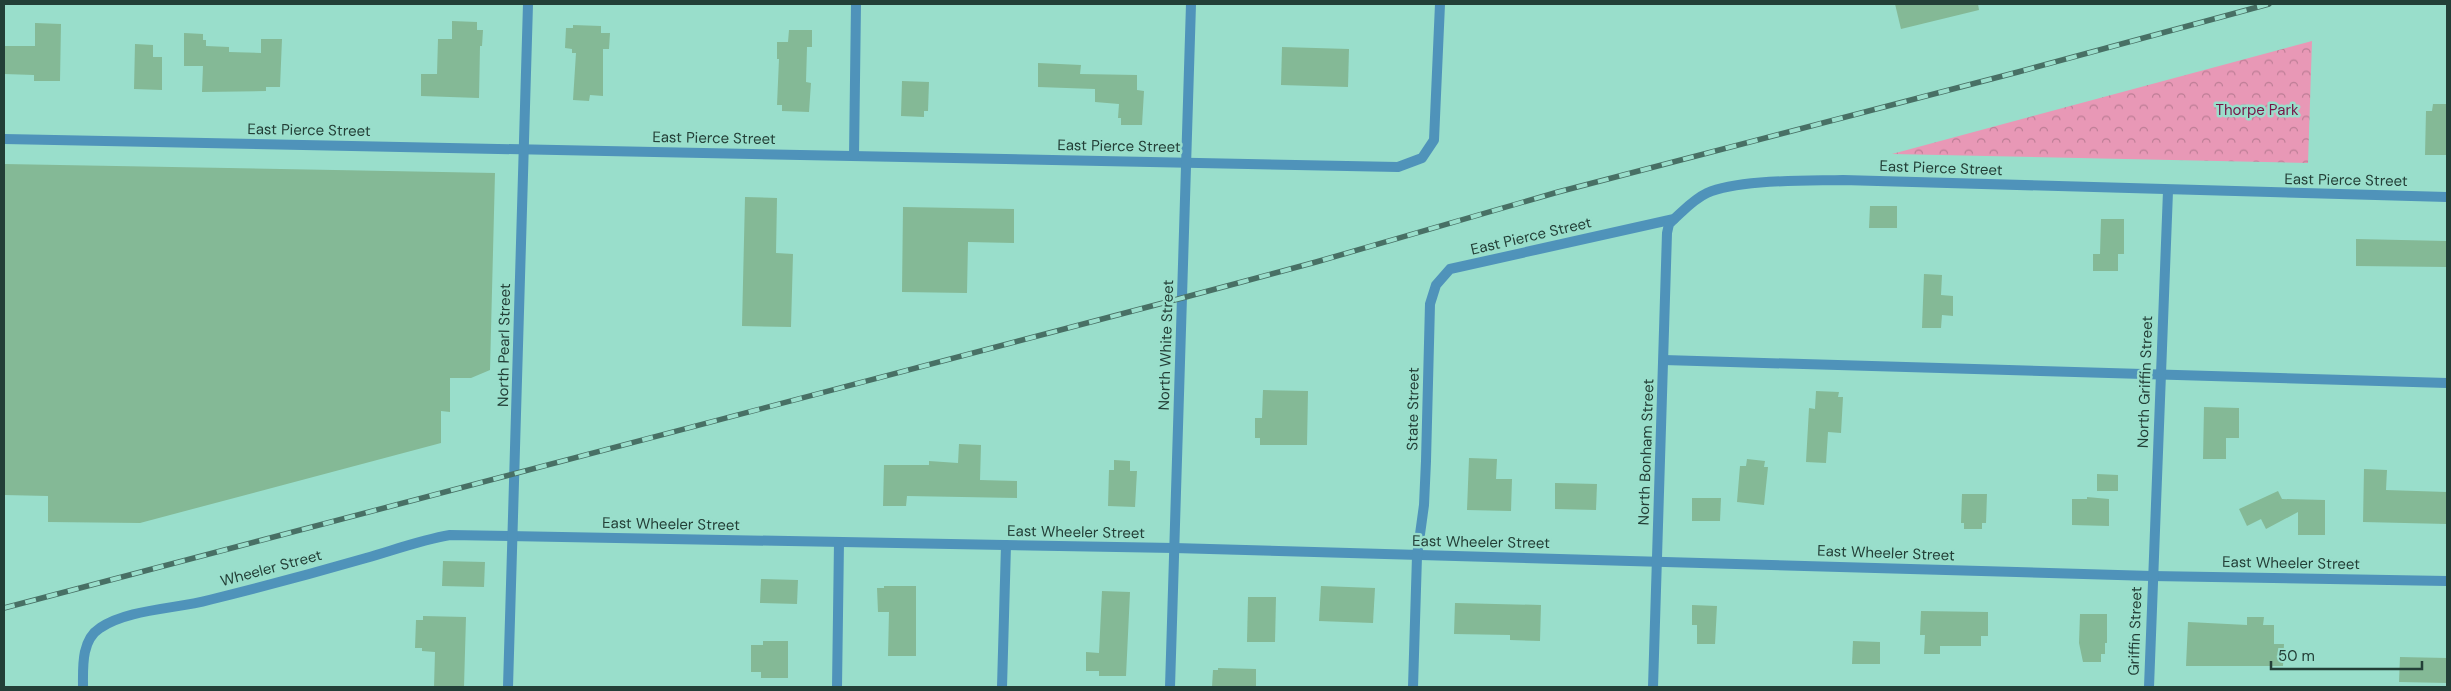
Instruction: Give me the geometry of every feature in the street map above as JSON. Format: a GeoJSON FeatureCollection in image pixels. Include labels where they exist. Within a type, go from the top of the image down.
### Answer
{"type":"FeatureCollection","features":[{"type":"Feature","properties":{"kind":"street","name":"North Pearl Street"},"geometry":{"type":"LineString","coordinates":[[508,687],[514,537],[528,4]]}},
{"type":"Feature","properties":{"kind":"street"},"geometry":{"type":"LineString","coordinates":[[854,156],[856,4]]}},
{"type":"Feature","properties":{"kind":"street","name":"North White Street"},"geometry":{"type":"LineString","coordinates":[[1170,687],[1191,4]]}},
{"type":"Feature","properties":{"kind":"street","name":"East Pierce Street"},"geometry":{"type":"LineString","coordinates":[[4,139],[524,148],[1398,168],[1422,158],[1430,148],[1435,130],[1440,4]]}},
{"type":"Feature","properties":{"kind":"street","name":"East Pierce Street"},"geometry":{"type":"LineString","coordinates":[[1450,269],[1674,219],[1708,192],[1743,185],[1793,181],[1853,180],[2168,191],[2447,197]]}},
{"type":"Feature","properties":{"kind":"street","name":"North Griffin Street"},"geometry":{"type":"LineString","coordinates":[[2152,576],[2168,191]]}},
{"type":"Feature","properties":{"kind":"street","name":"North Bonham Street"},"geometry":{"type":"LineString","coordinates":[[1653,687],[1667,233],[1669,224],[1674,219]]}},
{"type":"Feature","properties":{"kind":"street","name":"State Street"},"geometry":{"type":"LineString","coordinates":[[1413,687],[1417,556],[1424,505],[1426,462],[1430,304],[1436,285],[1450,269]]}},
{"type":"Feature","properties":{"kind":"street"},"geometry":{"type":"LineString","coordinates":[[1664,360],[2447,383]]}},
{"type":"Feature","properties":{"kind":"street","name":"Wheeler Street"},"geometry":{"type":"LineString","coordinates":[[83,687],[83,663],[88,644],[99,628],[117,619],[207,601],[368,558],[428,538],[450,535],[514,537]]}},
{"type":"Feature","properties":{"kind":"street","name":"East Wheeler Street"},"geometry":{"type":"LineString","coordinates":[[514,537],[1174,548],[2152,576],[2447,581]]}},
{"type":"Feature","properties":{"kind":"street"},"geometry":{"type":"LineString","coordinates":[[836,687],[839,542]]}},
{"type":"Feature","properties":{"kind":"street"},"geometry":{"type":"LineString","coordinates":[[1002,687],[1006,545]]}},
{"type":"Feature","properties":{"kind":"street","name":"Griffin Street"},"geometry":{"type":"LineString","coordinates":[[2149,687],[2152,576]]}},
{"type":"Feature","properties":{"kind":"green space","name":"Thorpe Park"},"geometry":{"type":"Polygon","coordinates":[[[2312,41],[2308,163],[1892,154],[2312,41]]]}},
{"type":"Feature","properties":{"kind":"building"},"geometry":{"type":"Polygon","coordinates":[[[1895,4],[1978,4],[1979,10],[1901,29],[1895,4]]]}},
{"type":"Feature","properties":{"kind":"building"},"geometry":{"type":"Polygon","coordinates":[[[452,21],[477,22],[477,30],[483,30],[482,46],[480,46],[479,98],[421,96],[421,74],[437,74],[438,39],[452,39],[452,21]]]}},
{"type":"Feature","properties":{"kind":"building"},"geometry":{"type":"Polygon","coordinates":[[[35,23],[61,24],[60,81],[34,81],[34,75],[4,74],[4,46],[35,46],[35,23]]]}},
{"type":"Feature","properties":{"kind":"building"},"geometry":{"type":"Polygon","coordinates":[[[573,25],[601,26],[601,33],[610,33],[609,49],[603,49],[603,96],[590,95],[589,101],[573,100],[576,53],[572,53],[572,49],[565,48],[566,28],[573,28],[573,25]]]}},
{"type":"Feature","properties":{"kind":"building"},"geometry":{"type":"Polygon","coordinates":[[[789,30],[812,30],[812,47],[807,47],[806,82],[811,83],[809,112],[782,111],[782,105],[777,105],[779,59],[777,59],[777,42],[788,42],[789,30]]]}},
{"type":"Feature","properties":{"kind":"building"},"geometry":{"type":"Polygon","coordinates":[[[184,33],[203,34],[206,46],[229,47],[229,52],[261,53],[261,39],[282,39],[280,87],[266,87],[266,91],[202,92],[203,66],[184,66],[184,33]]]}},
{"type":"Feature","properties":{"kind":"building"},"geometry":{"type":"Polygon","coordinates":[[[135,44],[153,45],[153,57],[162,57],[162,90],[134,89],[135,44]]]}},
{"type":"Feature","properties":{"kind":"building"},"geometry":{"type":"Polygon","coordinates":[[[1282,47],[1349,49],[1348,87],[1281,85],[1282,47]]]}},
{"type":"Feature","properties":{"kind":"building"},"geometry":{"type":"Polygon","coordinates":[[[1038,63],[1081,65],[1080,74],[1137,75],[1137,90],[1144,91],[1142,125],[1121,125],[1121,118],[1118,118],[1119,104],[1095,102],[1095,89],[1038,87],[1038,63]]]}},
{"type":"Feature","properties":{"kind":"building"},"geometry":{"type":"Polygon","coordinates":[[[902,81],[929,82],[928,111],[924,111],[924,117],[901,116],[902,81]]]}},
{"type":"Feature","properties":{"kind":"building"},"geometry":{"type":"Polygon","coordinates":[[[2433,104],[2447,104],[2447,155],[2425,155],[2426,111],[2432,111],[2433,104]]]}},
{"type":"Feature","properties":{"kind":"building"},"geometry":{"type":"Polygon","coordinates":[[[4,164],[495,173],[490,370],[471,378],[450,378],[450,412],[441,411],[441,443],[140,523],[48,522],[48,496],[4,495],[4,164]]]}},
{"type":"Feature","properties":{"kind":"building"},"geometry":{"type":"Polygon","coordinates":[[[745,197],[777,198],[776,253],[793,254],[791,327],[742,326],[745,197]]]}},
{"type":"Feature","properties":{"kind":"building"},"geometry":{"type":"Polygon","coordinates":[[[1870,206],[1897,206],[1897,228],[1869,228],[1870,206]]]}},
{"type":"Feature","properties":{"kind":"building"},"geometry":{"type":"Polygon","coordinates":[[[903,207],[1014,209],[1014,243],[968,242],[967,293],[902,292],[903,207]]]}},
{"type":"Feature","properties":{"kind":"building"},"geometry":{"type":"Polygon","coordinates":[[[2101,219],[2124,219],[2124,254],[2118,254],[2118,271],[2093,271],[2093,254],[2100,254],[2101,219]]]}},
{"type":"Feature","properties":{"kind":"building"},"geometry":{"type":"Polygon","coordinates":[[[2356,239],[2447,241],[2447,267],[2356,266],[2356,239]]]}},
{"type":"Feature","properties":{"kind":"building"},"geometry":{"type":"Polygon","coordinates":[[[1924,274],[1942,275],[1941,295],[1953,296],[1953,316],[1942,315],[1941,328],[1922,328],[1924,274]]]}},
{"type":"Feature","properties":{"kind":"building"},"geometry":{"type":"Polygon","coordinates":[[[1263,390],[1308,391],[1307,445],[1260,445],[1260,438],[1255,438],[1255,418],[1262,418],[1263,390]]]}},
{"type":"Feature","properties":{"kind":"building"},"geometry":{"type":"Polygon","coordinates":[[[1816,391],[1839,392],[1838,397],[1843,397],[1841,433],[1828,432],[1826,463],[1806,462],[1809,408],[1815,409],[1816,391]]]}},
{"type":"Feature","properties":{"kind":"building"},"geometry":{"type":"Polygon","coordinates":[[[2204,407],[2239,408],[2239,438],[2226,438],[2226,459],[2203,459],[2204,407]]]}},
{"type":"Feature","properties":{"kind":"building"},"geometry":{"type":"Polygon","coordinates":[[[959,444],[981,445],[980,480],[1017,481],[1017,498],[907,496],[906,506],[883,506],[884,465],[929,465],[929,461],[958,463],[959,444]]]}},
{"type":"Feature","properties":{"kind":"building"},"geometry":{"type":"Polygon","coordinates":[[[1469,458],[1497,459],[1496,479],[1512,479],[1511,511],[1467,510],[1469,458]]]}},
{"type":"Feature","properties":{"kind":"building"},"geometry":{"type":"Polygon","coordinates":[[[1747,459],[1765,461],[1764,467],[1768,467],[1764,505],[1737,502],[1740,466],[1746,466],[1747,459]]]}},
{"type":"Feature","properties":{"kind":"building"},"geometry":{"type":"Polygon","coordinates":[[[1114,460],[1130,461],[1130,471],[1137,471],[1135,507],[1108,506],[1109,470],[1114,470],[1114,460]]]}},
{"type":"Feature","properties":{"kind":"building"},"geometry":{"type":"Polygon","coordinates":[[[2364,469],[2387,470],[2386,490],[2447,492],[2447,524],[2363,522],[2364,469]]]}},
{"type":"Feature","properties":{"kind":"building"},"geometry":{"type":"Polygon","coordinates":[[[2097,474],[2118,475],[2118,491],[2097,491],[2097,474]]]}},
{"type":"Feature","properties":{"kind":"building"},"geometry":{"type":"Polygon","coordinates":[[[1555,483],[1597,484],[1596,510],[1555,509],[1555,483]]]}},
{"type":"Feature","properties":{"kind":"building"},"geometry":{"type":"Polygon","coordinates":[[[2278,491],[2282,499],[2325,500],[2325,535],[2298,535],[2298,512],[2266,529],[2261,519],[2247,526],[2239,509],[2278,491]]]}},
{"type":"Feature","properties":{"kind":"building"},"geometry":{"type":"Polygon","coordinates":[[[1962,494],[1987,494],[1986,523],[1982,523],[1982,529],[1964,529],[1964,523],[1961,523],[1962,494]]]}},
{"type":"Feature","properties":{"kind":"building"},"geometry":{"type":"Polygon","coordinates":[[[2087,497],[2109,499],[2109,526],[2072,525],[2072,499],[2087,499],[2087,497]]]}},
{"type":"Feature","properties":{"kind":"building"},"geometry":{"type":"Polygon","coordinates":[[[1692,498],[1721,498],[1720,521],[1692,521],[1692,498]]]}},
{"type":"Feature","properties":{"kind":"building"},"geometry":{"type":"Polygon","coordinates":[[[443,561],[485,562],[484,587],[442,586],[443,561]]]}},
{"type":"Feature","properties":{"kind":"building"},"geometry":{"type":"Polygon","coordinates":[[[761,579],[798,580],[797,604],[760,603],[761,579]]]}},
{"type":"Feature","properties":{"kind":"building"},"geometry":{"type":"Polygon","coordinates":[[[884,586],[916,586],[916,656],[888,656],[889,612],[878,612],[877,588],[884,588],[884,586]]]}},
{"type":"Feature","properties":{"kind":"building"},"geometry":{"type":"Polygon","coordinates":[[[1321,586],[1375,588],[1373,623],[1319,621],[1321,586]]]}},
{"type":"Feature","properties":{"kind":"building"},"geometry":{"type":"Polygon","coordinates":[[[1102,591],[1130,592],[1126,676],[1099,676],[1099,671],[1086,671],[1086,652],[1099,653],[1102,591]]]}},
{"type":"Feature","properties":{"kind":"building"},"geometry":{"type":"Polygon","coordinates":[[[1248,597],[1276,597],[1275,642],[1247,642],[1248,597]]]}},
{"type":"Feature","properties":{"kind":"building"},"geometry":{"type":"Polygon","coordinates":[[[1455,603],[1541,605],[1540,641],[1510,640],[1510,635],[1454,634],[1455,603]]]}},
{"type":"Feature","properties":{"kind":"building"},"geometry":{"type":"Polygon","coordinates":[[[1692,605],[1717,606],[1715,644],[1697,644],[1697,625],[1692,625],[1692,605]]]}},
{"type":"Feature","properties":{"kind":"building"},"geometry":{"type":"Polygon","coordinates":[[[1921,611],[1988,612],[1988,636],[1981,636],[1981,646],[1940,646],[1940,654],[1924,654],[1925,635],[1920,635],[1921,611]]]}},
{"type":"Feature","properties":{"kind":"building"},"geometry":{"type":"Polygon","coordinates":[[[2080,614],[2107,614],[2107,643],[2105,643],[2105,654],[2101,654],[2101,662],[2083,662],[2079,643],[2080,614]]]}},
{"type":"Feature","properties":{"kind":"building"},"geometry":{"type":"Polygon","coordinates":[[[423,616],[466,617],[464,687],[434,687],[435,652],[422,651],[422,648],[415,648],[416,620],[423,620],[423,616]]]}},
{"type":"Feature","properties":{"kind":"building"},"geometry":{"type":"Polygon","coordinates":[[[2247,617],[2264,617],[2263,625],[2274,625],[2274,644],[2284,644],[2283,666],[2186,666],[2188,622],[2247,625],[2247,617]]]}},
{"type":"Feature","properties":{"kind":"building"},"geometry":{"type":"Polygon","coordinates":[[[763,641],[788,641],[788,678],[761,678],[761,672],[751,672],[751,645],[763,645],[763,641]]]}},
{"type":"Feature","properties":{"kind":"building"},"geometry":{"type":"Polygon","coordinates":[[[1853,641],[1880,642],[1880,664],[1852,664],[1853,641]]]}},
{"type":"Feature","properties":{"kind":"building"},"geometry":{"type":"Polygon","coordinates":[[[2400,657],[2447,658],[2447,683],[2399,682],[2400,657]]]}},
{"type":"Feature","properties":{"kind":"building"},"geometry":{"type":"Polygon","coordinates":[[[1218,668],[1256,669],[1256,687],[1212,687],[1213,670],[1218,670],[1218,668]]]}},
{"type":"Feature","properties":{"kind":"railway"},"geometry":{"type":"LineString","coordinates":[[4,608],[1182,298],[1316,262],[1558,192],[2018,72],[2269,4]]}}]}
